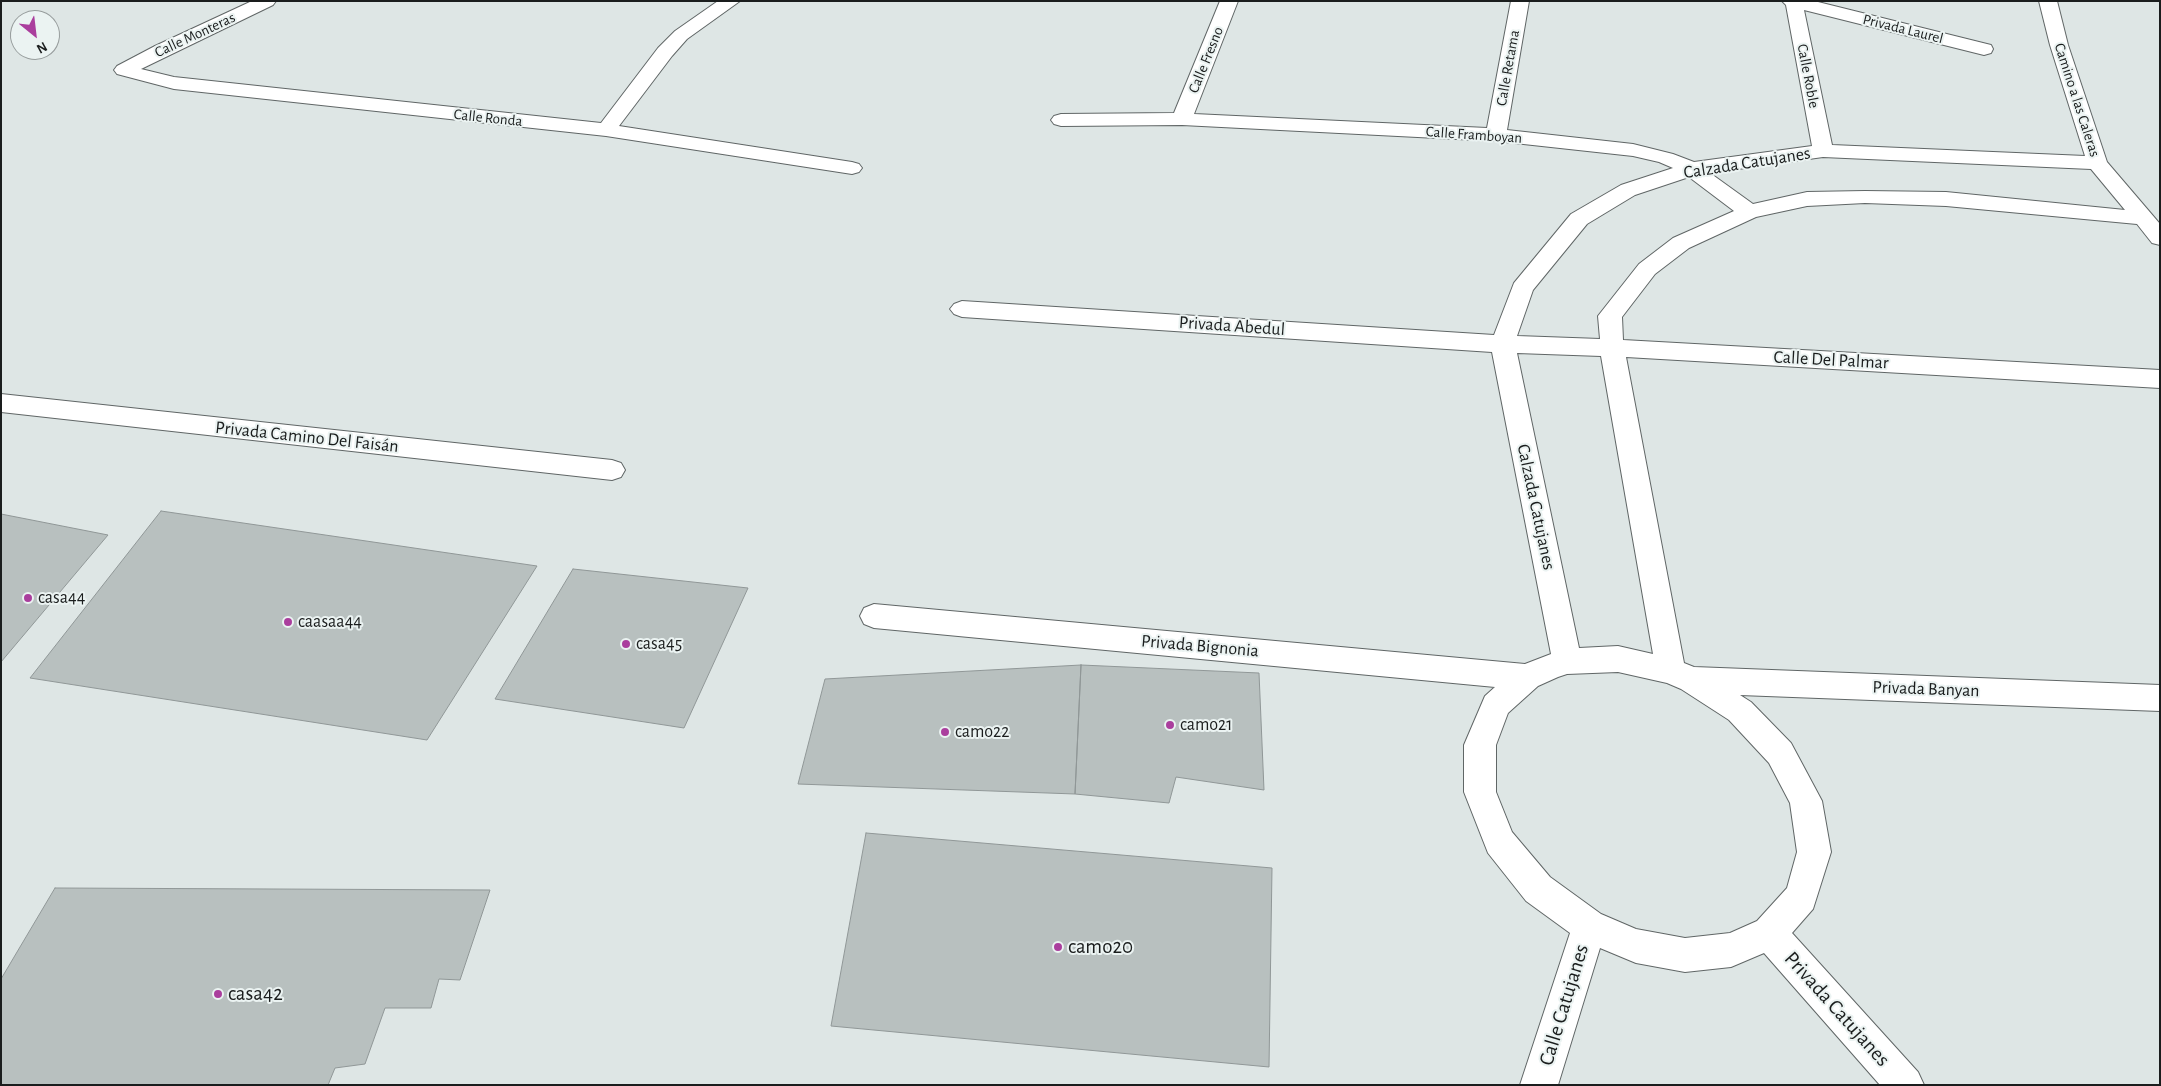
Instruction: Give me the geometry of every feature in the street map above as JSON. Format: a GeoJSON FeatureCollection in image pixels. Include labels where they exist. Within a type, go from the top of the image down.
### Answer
{"type":"FeatureCollection","features":[{"type":"Feature","properties":{"kind":"street","name":"Calle Monteras"},"geometry":{"type":"LineString","coordinates":[[124,70],[267,1]]}},
{"type":"Feature","properties":{"kind":"street"},"geometry":{"type":"LineString","coordinates":[[606,130],[665,52],[682,35],[706,16],[731,1]]}},
{"type":"Feature","properties":{"kind":"street","name":"Calle Fresno"},"geometry":{"type":"LineString","coordinates":[[1182,119],[1229,1]]}},
{"type":"Feature","properties":{"kind":"street","name":"Calle Retama"},"geometry":{"type":"LineString","coordinates":[[1496,136],[1520,1]]}},
{"type":"Feature","properties":{"kind":"street","name":"Camino a las Caleras"},"geometry":{"type":"LineString","coordinates":[[2048,1],[2059,45],[2097,163],[2160,238]]}},
{"type":"Feature","properties":{"kind":"street","name":"Privada Laurel"},"geometry":{"type":"LineString","coordinates":[[1792,2],[1984,49]]}},
{"type":"Feature","properties":{"kind":"street","name":"Calle Roble"},"geometry":{"type":"LineString","coordinates":[[1792,2],[1823,151]]}},
{"type":"Feature","properties":{"kind":"street","name":"Calle Ronda"},"geometry":{"type":"LineString","coordinates":[[124,70],[174,83],[606,130],[852,168]]}},
{"type":"Feature","properties":{"kind":"street","name":"Calle Framboyan"},"geometry":{"type":"LineString","coordinates":[[1061,120],[1182,119],[1496,136],[1633,150],[1666,158],[1692,169],[1749,212]]}},
{"type":"Feature","properties":{"kind":"street","name":"Calzada Catujanes"},"geometry":{"type":"LineString","coordinates":[[1567,661],[1503,344],[1522,288],[1579,219],[1628,190],[1692,169],[1823,151],[2142,218]]}},
{"type":"Feature","properties":{"kind":"street","name":"Calzada Catujanes"},"geometry":{"type":"LineString","coordinates":[[1681,676],[1612,348],[1610,316],[1647,269],[1681,242],[1749,212],[1807,199],[1865,197],[1937,176],[2097,163]]}},
{"type":"Feature","properties":{"kind":"street","name":"Privada Abedul"},"geometry":{"type":"LineString","coordinates":[[962,309],[1503,344]]}},
{"type":"Feature","properties":{"kind":"street","name":"Calle Del Palmar"},"geometry":{"type":"LineString","coordinates":[[1503,344],[1612,348],[2160,378]]}},
{"type":"Feature","properties":{"kind":"street","name":"Privada Camino Del Faisán"},"geometry":{"type":"LineString","coordinates":[[1,404],[612,470]]}},
{"type":"Feature","properties":{"kind":"street","name":"Privada Bignonia"},"geometry":{"type":"LineString","coordinates":[[874,616],[1527,677]]}},
{"type":"Feature","properties":{"kind":"street"},"geometry":{"type":"LineString","coordinates":[[1618,659],[1681,676],[1740,711],[1780,753],[1806,801],[1814,852],[1801,897],[1769,933],[1731,950],[1685,954],[1636,946],[1589,926],[1538,889],[1500,842],[1480,792],[1480,746],[1496,705],[1527,677],[1567,661],[1618,659]]}},
{"type":"Feature","properties":{"kind":"street","name":"Privada Banyan"},"geometry":{"type":"LineString","coordinates":[[1681,676],[2160,698]]}},
{"type":"Feature","properties":{"kind":"street","name":"Calle Catujanes"},"geometry":{"type":"LineString","coordinates":[[1539,1085],[1589,926]]}},
{"type":"Feature","properties":{"kind":"street","name":"Privada Catujanes"},"geometry":{"type":"LineString","coordinates":[[1769,933],[1905,1085]]}},
{"type":"Feature","properties":{"kind":"building","name":"caasaa44"},"geometry":{"type":"Polygon","coordinates":[[[161,511],[537,566],[427,740],[30,678],[161,511]]]}},
{"type":"Feature","properties":{"kind":"building","name":"casa44"},"geometry":{"type":"Polygon","coordinates":[[[1,514],[108,535],[1,662],[1,514]]]}},
{"type":"Feature","properties":{"kind":"building","name":"casa45"},"geometry":{"type":"Polygon","coordinates":[[[573,569],[748,588],[684,728],[495,699],[573,569]]]}},
{"type":"Feature","properties":{"kind":"building","name":"camo21"},"geometry":{"type":"Polygon","coordinates":[[[1081,665],[1259,673],[1264,790],[1176,777],[1169,803],[1075,794],[1081,665]]]}},
{"type":"Feature","properties":{"kind":"building","name":"camo22"},"geometry":{"type":"Polygon","coordinates":[[[1081,665],[1075,794],[798,784],[825,679],[1081,665]]]}},
{"type":"Feature","properties":{"kind":"building","name":"camo20"},"geometry":{"type":"Polygon","coordinates":[[[866,833],[1272,868],[1269,1067],[831,1026],[866,833]]]}},
{"type":"Feature","properties":{"kind":"building","name":"casa42"},"geometry":{"type":"Polygon","coordinates":[[[55,888],[490,890],[460,980],[439,979],[431,1008],[385,1008],[365,1064],[335,1068],[328,1085],[1,1085],[1,979],[55,888]]]}},
{"type":"Feature","properties":{"kind":"place","name":"casa44"},"geometry":{"type":"Point","coordinates":[28,598]}},
{"type":"Feature","properties":{"kind":"place","name":"caasaa44"},"geometry":{"type":"Point","coordinates":[288,622]}},
{"type":"Feature","properties":{"kind":"place","name":"casa45"},"geometry":{"type":"Point","coordinates":[626,644]}},
{"type":"Feature","properties":{"kind":"place","name":"camo21"},"geometry":{"type":"Point","coordinates":[1170,725]}},
{"type":"Feature","properties":{"kind":"place","name":"camo22"},"geometry":{"type":"Point","coordinates":[945,732]}},
{"type":"Feature","properties":{"kind":"place","name":"camo20"},"geometry":{"type":"Point","coordinates":[1058,947]}},
{"type":"Feature","properties":{"kind":"place","name":"casa42"},"geometry":{"type":"Point","coordinates":[218,994]}}]}
